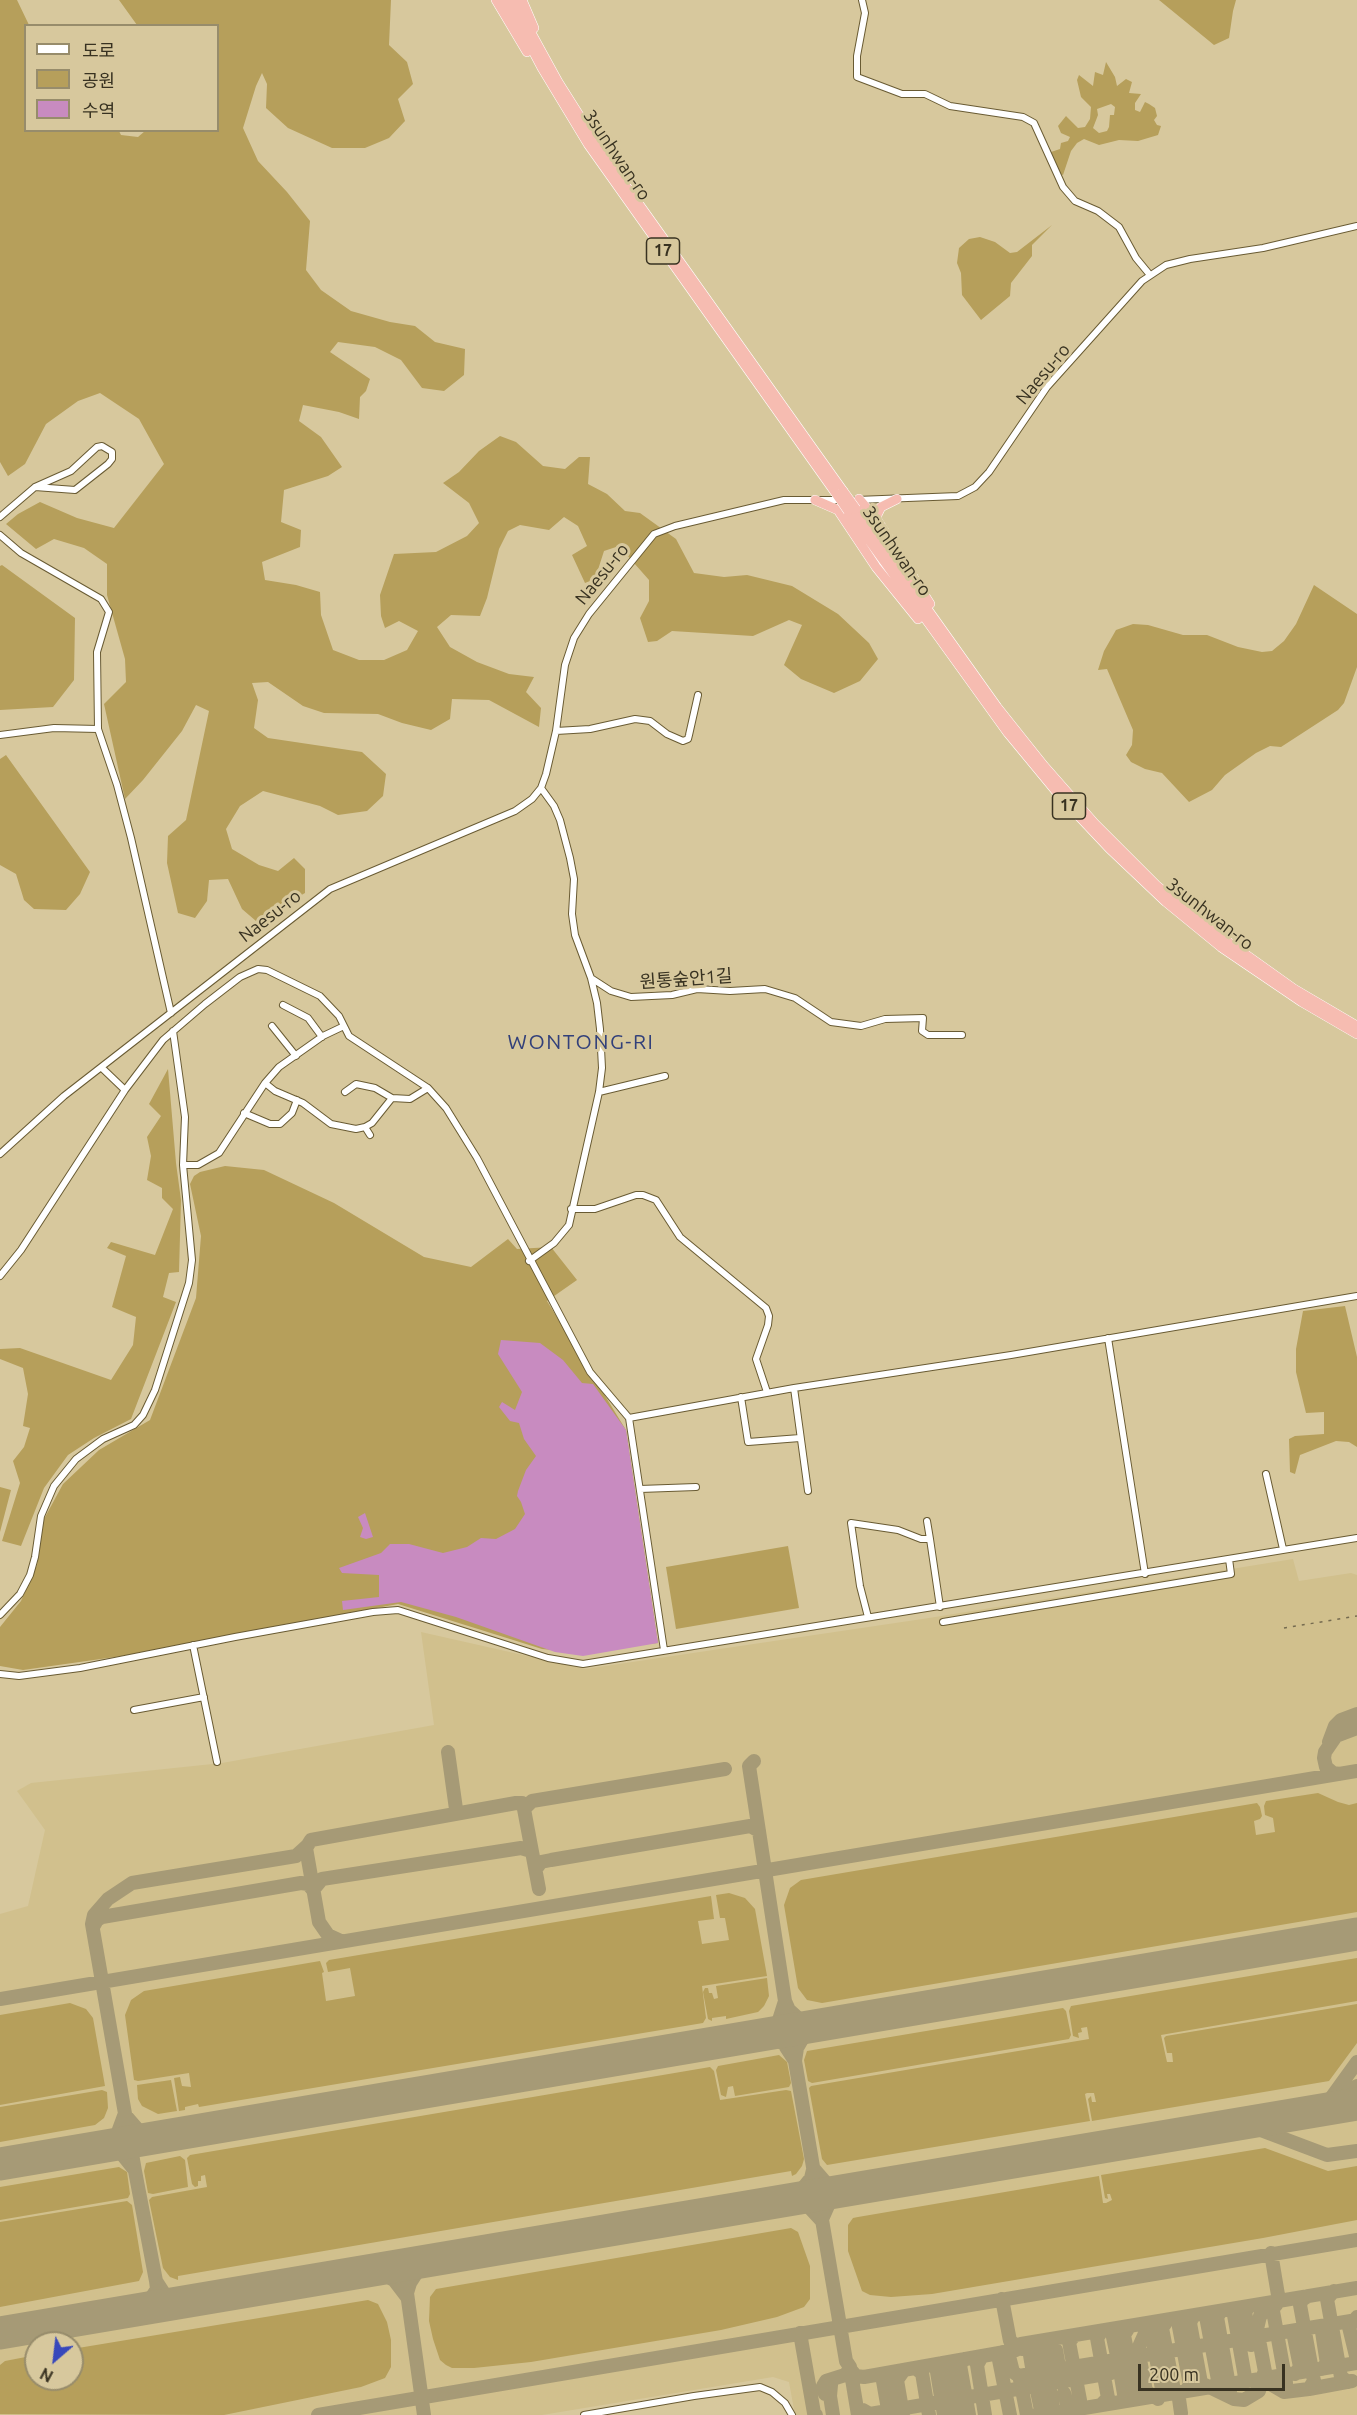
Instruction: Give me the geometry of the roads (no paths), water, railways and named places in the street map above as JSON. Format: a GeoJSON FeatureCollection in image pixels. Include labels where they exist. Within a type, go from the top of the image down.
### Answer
{"type":"FeatureCollection","features":[{"type":"Feature","properties":{"kind":"highway"},"geometry":{"type":"LineString","coordinates":[[496,0],[520,42],[574,121]]}},
{"type":"Feature","properties":{"kind":"highway","name":"3sunhwan-ro"},"geometry":{"type":"LineString","coordinates":[[506,0],[542,68],[574,121],[840,494],[853,507],[964,668],[1060,796],[1137,876],[1221,947],[1302,1002],[1357,1034]]}},
{"type":"Feature","properties":{"kind":"highway","name":"3sunhwan-ro"},"geometry":{"type":"LineString","coordinates":[[513,0],[568,98],[606,158],[840,494]]}},
{"type":"Feature","properties":{"kind":"highway"},"geometry":{"type":"LineString","coordinates":[[522,0],[568,98]]}},
{"type":"Feature","properties":{"kind":"highway"},"geometry":{"type":"LineString","coordinates":[[877,520],[880,509],[897,499]]}},
{"type":"Feature","properties":{"kind":"highway"},"geometry":{"type":"LineString","coordinates":[[815,500],[853,507],[877,520],[964,668]]}},
{"type":"Feature","properties":{"kind":"highway","name":"3sunhwan-ro"},"geometry":{"type":"LineString","coordinates":[[964,668],[1057,782],[1156,885],[1235,948],[1294,989],[1357,1026]]}},
{"type":"Feature","properties":{"kind":"street"},"geometry":{"type":"LineString","coordinates":[[862,0],[865,13],[857,56],[857,77],[902,94],[925,94],[950,106],[1023,117],[1034,123],[1064,187],[1075,201],[1098,211],[1119,227],[1136,258],[1150,275]]}},
{"type":"Feature","properties":{"kind":"street","name":"Naesu-ro"},"geometry":{"type":"LineString","coordinates":[[0,1154],[64,1096],[330,889],[528,803],[541,788],[556,731],[565,665],[574,638],[589,614],[651,537],[665,529],[784,500],[815,500],[840,494],[853,507],[897,499],[958,496],[975,487],[989,472],[1047,387],[1150,275],[1166,265],[1190,259],[1263,248],[1357,226]]}},
{"type":"Feature","properties":{"kind":"street"},"geometry":{"type":"LineString","coordinates":[[0,517],[35,487],[64,476],[97,447],[102,446],[112,452],[112,459],[108,464],[75,490],[35,487]]}},
{"type":"Feature","properties":{"kind":"street"},"geometry":{"type":"LineString","coordinates":[[0,535],[21,553],[94,595],[109,612],[97,652],[98,729],[117,785],[131,838],[171,1014]]}},
{"type":"Feature","properties":{"kind":"street"},"geometry":{"type":"LineString","coordinates":[[556,731],[590,729],[635,719],[650,722],[667,734],[683,741],[688,739],[698,695]]}},
{"type":"Feature","properties":{"kind":"street"},"geometry":{"type":"LineString","coordinates":[[0,735],[54,728],[98,729]]}},
{"type":"Feature","properties":{"kind":"street"},"geometry":{"type":"LineString","coordinates":[[529,1261],[562,1235],[569,1225],[599,1092],[602,1068],[597,1003],[591,978],[573,928],[574,879],[562,826],[554,806],[541,788]]}},
{"type":"Feature","properties":{"kind":"street"},"geometry":{"type":"LineString","coordinates":[[0,1276],[21,1250],[125,1090],[163,1040],[240,977],[258,969],[267,970],[320,996],[339,1016],[349,1036],[428,1088],[458,1124],[590,1372],[628,1418],[664,1650]]}},
{"type":"Feature","properties":{"kind":"street","name":"원통숲안1길"},"geometry":{"type":"LineString","coordinates":[[591,978],[611,991],[631,997],[662,996],[697,989],[730,991],[765,989],[801,1001],[831,1022],[861,1026],[885,1019],[923,1018],[922,1031],[928,1035],[962,1035]]}},
{"type":"Feature","properties":{"kind":"street"},"geometry":{"type":"LineString","coordinates":[[283,1005],[308,1018],[321,1037]]}},
{"type":"Feature","properties":{"kind":"street"},"geometry":{"type":"LineString","coordinates":[[272,1026],[296,1056]]}},
{"type":"Feature","properties":{"kind":"street"},"geometry":{"type":"LineString","coordinates":[[183,1165],[198,1165],[219,1153],[244,1113],[279,1067],[321,1037],[344,1026]]}},
{"type":"Feature","properties":{"kind":"street"},"geometry":{"type":"LineString","coordinates":[[0,1615],[20,1594],[30,1575],[35,1557],[40,1516],[54,1486],[76,1459],[91,1447],[134,1425],[144,1415],[155,1390],[189,1283],[192,1260],[183,1165],[185,1117],[173,1032]]}},
{"type":"Feature","properties":{"kind":"street"},"geometry":{"type":"LineString","coordinates":[[102,1068],[125,1090]]}},
{"type":"Feature","properties":{"kind":"street"},"geometry":{"type":"LineString","coordinates":[[599,1092],[665,1076]]}},
{"type":"Feature","properties":{"kind":"street"},"geometry":{"type":"LineString","coordinates":[[265,1083],[282,1095],[297,1100],[331,1124],[356,1129],[365,1127],[378,1118],[392,1098]]}},
{"type":"Feature","properties":{"kind":"street"},"geometry":{"type":"LineString","coordinates":[[345,1092],[356,1084],[375,1088],[392,1098],[410,1099],[428,1088]]}},
{"type":"Feature","properties":{"kind":"street"},"geometry":{"type":"LineString","coordinates":[[244,1113],[270,1124],[280,1124],[292,1113],[297,1100]]}},
{"type":"Feature","properties":{"kind":"street"},"geometry":{"type":"LineString","coordinates":[[365,1127],[370,1135]]}},
{"type":"Feature","properties":{"kind":"street"},"geometry":{"type":"LineString","coordinates":[[571,1209],[595,1209],[643,1195],[656,1200],[680,1237],[766,1308],[769,1316],[768,1325],[756,1359],[767,1392]]}},
{"type":"Feature","properties":{"kind":"street"},"geometry":{"type":"LineString","coordinates":[[628,1418],[767,1392],[1357,1296]]}},
{"type":"Feature","properties":{"kind":"street"},"geometry":{"type":"LineString","coordinates":[[1108,1338],[1144,1574]]}},
{"type":"Feature","properties":{"kind":"street"},"geometry":{"type":"LineString","coordinates":[[794,1388],[808,1491]]}},
{"type":"Feature","properties":{"kind":"street"},"geometry":{"type":"LineString","coordinates":[[741,1397],[748,1442],[800,1438]]}},
{"type":"Feature","properties":{"kind":"street"},"geometry":{"type":"LineString","coordinates":[[1266,1474],[1283,1549]]}},
{"type":"Feature","properties":{"kind":"street"},"geometry":{"type":"LineString","coordinates":[[640,1489],[696,1487]]}},
{"type":"Feature","properties":{"kind":"street"},"geometry":{"type":"LineString","coordinates":[[927,1521],[940,1607]]}},
{"type":"Feature","properties":{"kind":"street"},"geometry":{"type":"LineString","coordinates":[[868,1617],[860,1586],[851,1523],[898,1530],[921,1539],[930,1539]]}},
{"type":"Feature","properties":{"kind":"street"},"geometry":{"type":"LineString","coordinates":[[0,1674],[19,1676],[70,1669],[364,1614],[398,1610],[571,1663],[583,1664],[1357,1538]]}},
{"type":"Feature","properties":{"kind":"street"},"geometry":{"type":"LineString","coordinates":[[944,1622],[1231,1574],[1229,1559]]}},
{"type":"Feature","properties":{"kind":"street"},"geometry":{"type":"LineString","coordinates":[[193,1645],[217,1762]]}},
{"type":"Feature","properties":{"kind":"street"},"geometry":{"type":"LineString","coordinates":[[134,1710],[204,1697]]}},
{"type":"Feature","properties":{"kind":"street"},"geometry":{"type":"LineString","coordinates":[[584,2415],[760,2387],[772,2392],[785,2403],[792,2415]]}},
{"type":"Feature","properties":{"kind":"water"},"geometry":{"type":"Polygon","coordinates":[[[501,1340],[540,1343],[563,1360],[582,1383],[593,1384],[626,1430],[658,1643],[583,1656],[555,1652],[456,1617],[401,1602],[343,1610],[342,1601],[379,1597],[379,1575],[342,1573],[339,1568],[381,1553],[390,1544],[409,1544],[443,1553],[467,1547],[481,1538],[496,1539],[515,1529],[525,1514],[517,1496],[526,1470],[536,1456],[524,1439],[519,1423],[510,1421],[499,1407],[502,1402],[515,1410],[522,1392],[498,1354],[501,1340]]]}},
{"type":"Feature","properties":{"kind":"water"},"geometry":{"type":"Polygon","coordinates":[[[365,1513],[373,1537],[366,1539],[360,1537],[363,1528],[358,1517],[365,1513]]]}},
{"type":"Feature","properties":{"kind":"railway"},"geometry":{"type":"LineString","coordinates":[[1284,1628],[1357,1616]]}},
{"type":"Feature","properties":{"kind":"district","name":"WONTONG-RI"},"geometry":{"type":"Point","coordinates":[581,1042]}}]}
